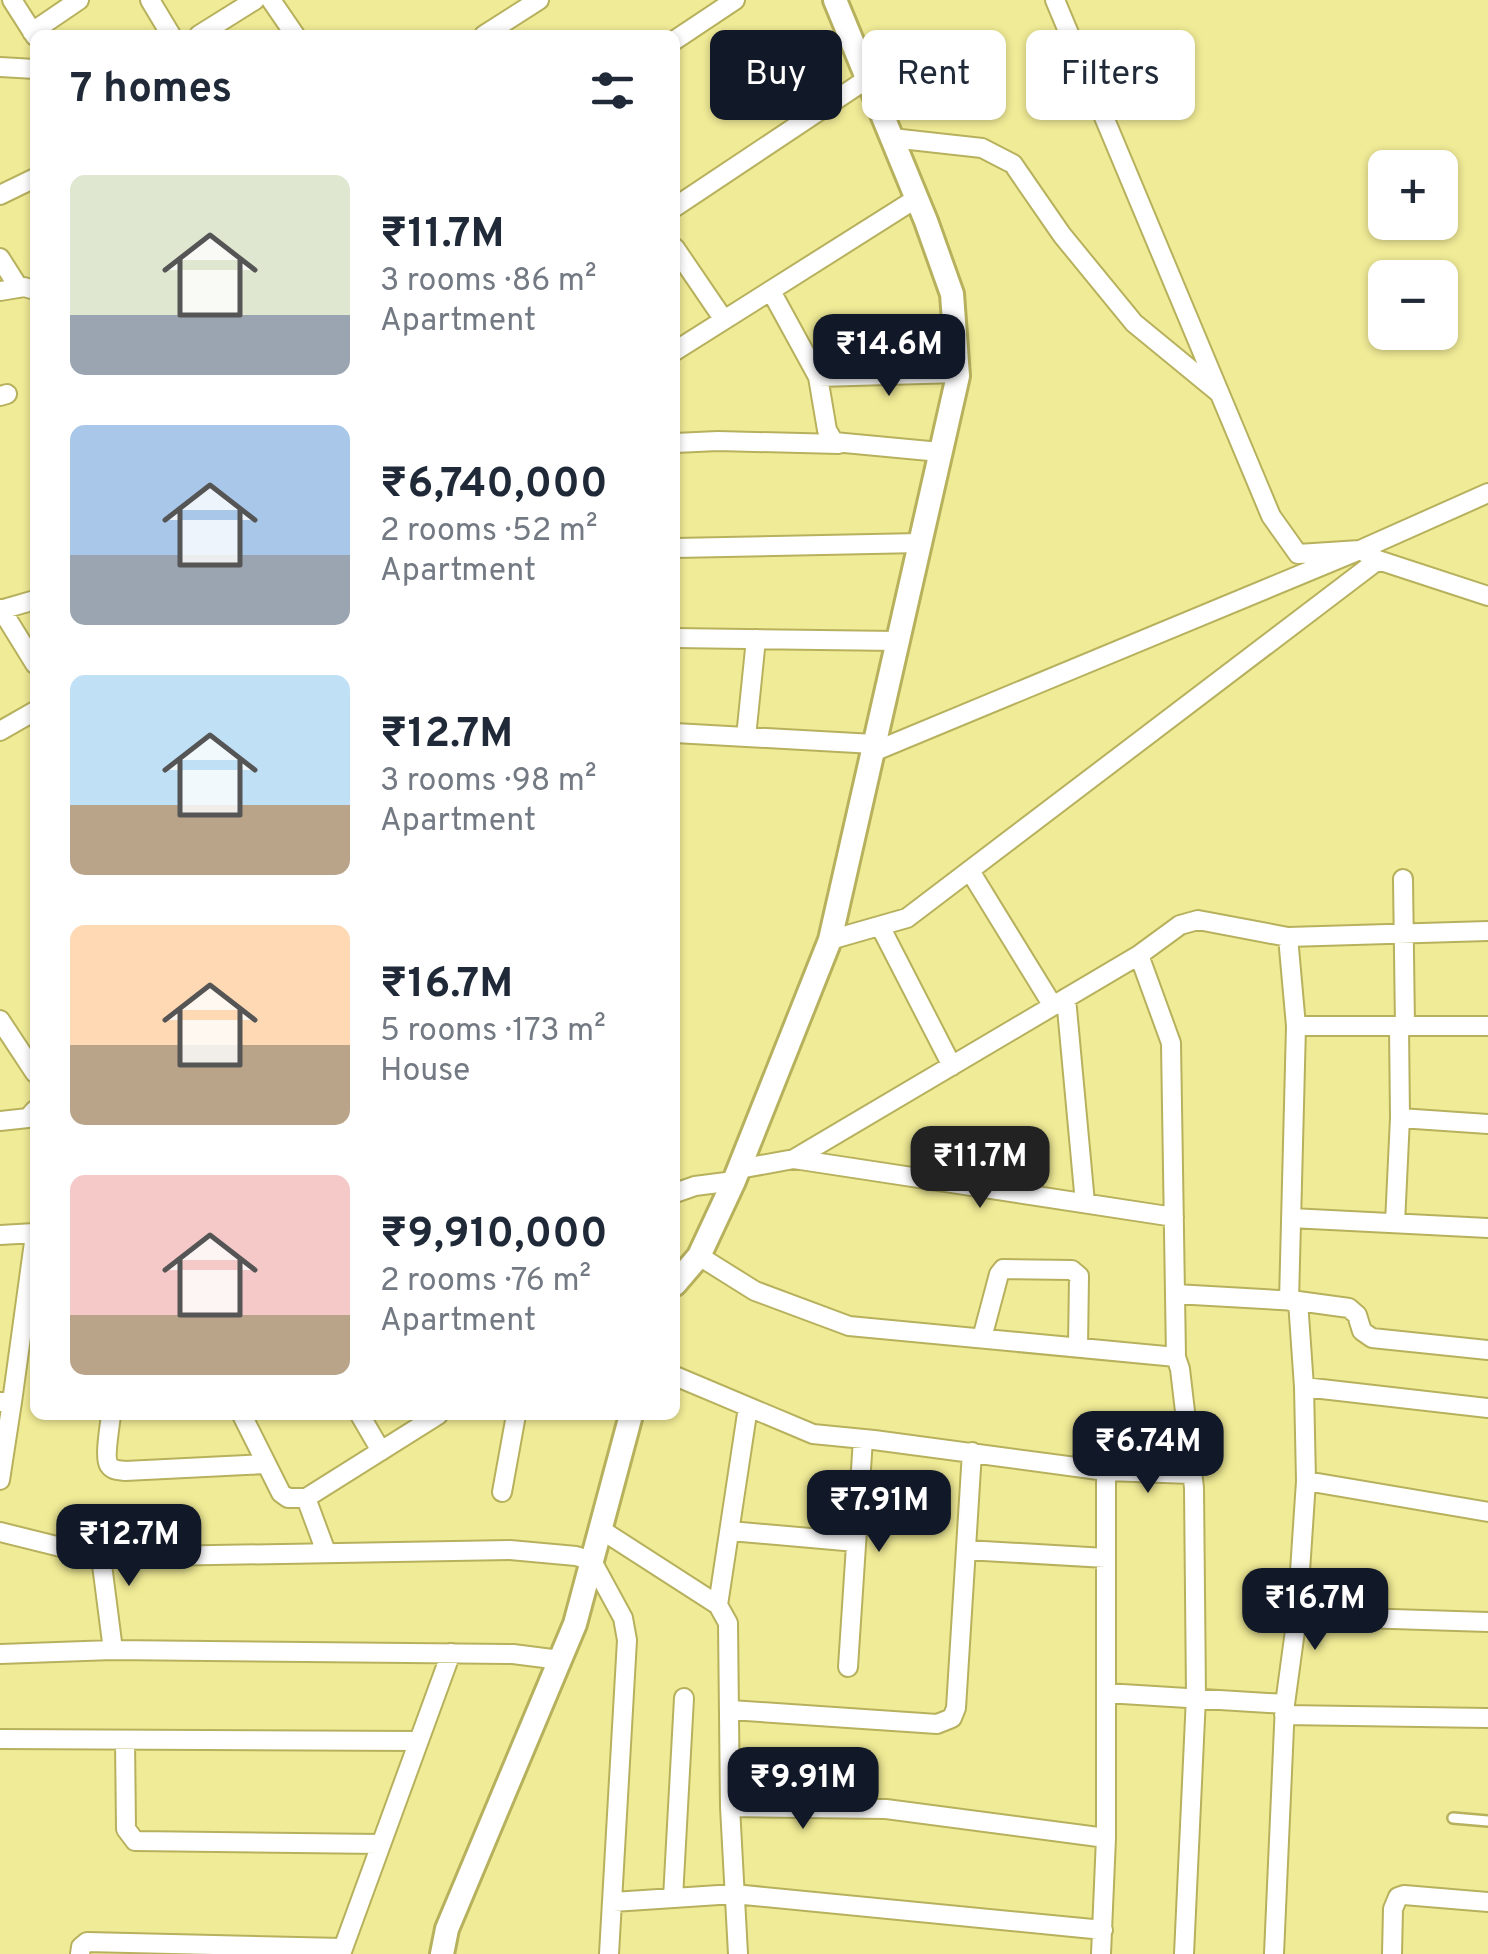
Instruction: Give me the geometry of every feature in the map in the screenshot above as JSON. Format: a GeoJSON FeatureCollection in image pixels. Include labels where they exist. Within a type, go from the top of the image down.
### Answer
{"type":"FeatureCollection","features":[{"type":"Feature","properties":{"kind":"street"},"geometry":{"type":"LineString","coordinates":[[12,0],[31,30]]}},
{"type":"Feature","properties":{"kind":"street"},"geometry":{"type":"LineString","coordinates":[[39,30],[79,0]]}},
{"type":"Feature","properties":{"kind":"street"},"geometry":{"type":"LineString","coordinates":[[150,0],[168,30]]}},
{"type":"Feature","properties":{"kind":"street"},"geometry":{"type":"LineString","coordinates":[[208,30],[255,0]]}},
{"type":"Feature","properties":{"kind":"street"},"geometry":{"type":"LineString","coordinates":[[272,0],[292,30]]}},
{"type":"Feature","properties":{"kind":"street"},"geometry":{"type":"LineString","coordinates":[[492,30],[539,0]]}},
{"type":"Feature","properties":{"kind":"street"},"geometry":{"type":"LineString","coordinates":[[680,37],[735,0]]}},
{"type":"Feature","properties":{"kind":"street"},"geometry":{"type":"LineString","coordinates":[[834,0],[862,66]]}},
{"type":"Feature","properties":{"kind":"street"},"geometry":{"type":"LineString","coordinates":[[1055,0],[1271,516],[1298,554],[1360,550],[1378,560],[1488,596]]}},
{"type":"Feature","properties":{"kind":"street"},"geometry":{"type":"LineString","coordinates":[[0,67],[30,69]]}},
{"type":"Feature","properties":{"kind":"street"},"geometry":{"type":"LineString","coordinates":[[680,204],[862,84]]}},
{"type":"Feature","properties":{"kind":"street"},"geometry":{"type":"LineString","coordinates":[[680,1278],[700,1256],[736,1175],[830,940],[958,373],[952,294],[885,120]]}},
{"type":"Feature","properties":{"kind":"street"},"geometry":{"type":"LineString","coordinates":[[892,138],[982,148],[1013,164],[1062,235],[1134,324],[1220,394]]}},
{"type":"Feature","properties":{"kind":"street"},"geometry":{"type":"LineString","coordinates":[[0,195],[30,180]]}},
{"type":"Feature","properties":{"kind":"street"},"geometry":{"type":"LineString","coordinates":[[680,348],[916,198]]}},
{"type":"Feature","properties":{"kind":"street"},"geometry":{"type":"LineString","coordinates":[[680,255],[724,320]]}},
{"type":"Feature","properties":{"kind":"street"},"geometry":{"type":"LineString","coordinates":[[0,258],[18,289]]}},
{"type":"Feature","properties":{"kind":"street"},"geometry":{"type":"LineString","coordinates":[[770,291],[818,377],[830,437],[839,444]]}},
{"type":"Feature","properties":{"kind":"street"},"geometry":{"type":"LineString","coordinates":[[818,377],[958,373]]}},
{"type":"Feature","properties":{"kind":"street"},"geometry":{"type":"LineString","coordinates":[[680,443],[839,444],[940,452]]}},
{"type":"Feature","properties":{"kind":"street"},"geometry":{"type":"LineString","coordinates":[[680,734],[874,748],[1360,550],[1488,492]]}},
{"type":"Feature","properties":{"kind":"street"},"geometry":{"type":"LineString","coordinates":[[680,548],[920,543]]}},
{"type":"Feature","properties":{"kind":"street"},"geometry":{"type":"LineString","coordinates":[[830,940],[907,918],[1378,560]]}},
{"type":"Feature","properties":{"kind":"street"},"geometry":{"type":"LineString","coordinates":[[30,601],[0,610],[30,656]]}},
{"type":"Feature","properties":{"kind":"street"},"geometry":{"type":"LineString","coordinates":[[680,638],[898,642]]}},
{"type":"Feature","properties":{"kind":"street"},"geometry":{"type":"LineString","coordinates":[[746,737],[756,639]]}},
{"type":"Feature","properties":{"kind":"street"},"geometry":{"type":"LineString","coordinates":[[0,730],[30,714]]}},
{"type":"Feature","properties":{"kind":"street"},"geometry":{"type":"LineString","coordinates":[[970,871],[1059,1002],[1085,1204]]}},
{"type":"Feature","properties":{"kind":"street"},"geometry":{"type":"LineString","coordinates":[[1395,1223],[1404,879]]}},
{"type":"Feature","properties":{"kind":"street"},"geometry":{"type":"LineString","coordinates":[[680,1191],[794,1159],[1139,955],[1189,921],[1288,936],[1488,931]]}},
{"type":"Feature","properties":{"kind":"street"},"geometry":{"type":"LineString","coordinates":[[880,926],[952,1066]]}},
{"type":"Feature","properties":{"kind":"street"},"geometry":{"type":"LineString","coordinates":[[1274,1954],[1284,1709],[1297,1616],[1306,1482],[1304,1387],[1294,1301],[1291,1218],[1296,1026],[1288,936]]}},
{"type":"Feature","properties":{"kind":"street"},"geometry":{"type":"LineString","coordinates":[[1139,955],[1171,1043],[1176,1357],[1192,1474],[1196,1697],[1184,1954]]}},
{"type":"Feature","properties":{"kind":"street"},"geometry":{"type":"LineString","coordinates":[[0,1020],[30,1066]]}},
{"type":"Feature","properties":{"kind":"street"},"geometry":{"type":"LineString","coordinates":[[1296,1026],[1488,1026]]}},
{"type":"Feature","properties":{"kind":"street"},"geometry":{"type":"LineString","coordinates":[[0,1121],[30,1116]]}},
{"type":"Feature","properties":{"kind":"street"},"geometry":{"type":"LineString","coordinates":[[1400,1118],[1488,1124]]}},
{"type":"Feature","properties":{"kind":"street"},"geometry":{"type":"LineString","coordinates":[[794,1159],[1174,1217]]}},
{"type":"Feature","properties":{"kind":"street"},"geometry":{"type":"LineString","coordinates":[[1291,1218],[1488,1228]]}},
{"type":"Feature","properties":{"kind":"street"},"geometry":{"type":"LineString","coordinates":[[0,1235],[30,1234]]}},
{"type":"Feature","properties":{"kind":"street"},"geometry":{"type":"LineString","coordinates":[[700,1256],[754,1290],[849,1326],[1176,1357]]}},
{"type":"Feature","properties":{"kind":"street"},"geometry":{"type":"LineString","coordinates":[[0,1480],[6,1402],[30,1263]]}},
{"type":"Feature","properties":{"kind":"street"},"geometry":{"type":"LineString","coordinates":[[982,1338],[1003,1270],[1072,1270],[1080,1276],[1078,1347]]}},
{"type":"Feature","properties":{"kind":"street"},"geometry":{"type":"LineString","coordinates":[[1176,1294],[1349,1308],[1357,1315],[1362,1330],[1372,1338],[1488,1350]]}},
{"type":"Feature","properties":{"kind":"street"},"geometry":{"type":"LineString","coordinates":[[680,1378],[813,1434],[1106,1471],[1192,1474]]}},
{"type":"Feature","properties":{"kind":"street"},"geometry":{"type":"LineString","coordinates":[[1304,1387],[1488,1408]]}},
{"type":"Feature","properties":{"kind":"street"},"geometry":{"type":"LineString","coordinates":[[718,1605],[748,1407]]}},
{"type":"Feature","properties":{"kind":"street"},"geometry":{"type":"LineString","coordinates":[[111,1420],[107,1458],[116,1470],[266,1464]]}},
{"type":"Feature","properties":{"kind":"street"},"geometry":{"type":"LineString","coordinates":[[244,1420],[281,1493],[288,1498],[306,1498],[430,1420]]}},
{"type":"Feature","properties":{"kind":"street"},"geometry":{"type":"LineString","coordinates":[[363,1420],[381,1451]]}},
{"type":"Feature","properties":{"kind":"street"},"geometry":{"type":"LineString","coordinates":[[502,1492],[515,1420]]}},
{"type":"Feature","properties":{"kind":"street"},"geometry":{"type":"LineString","coordinates":[[442,1954],[447,1929],[575,1624],[630,1420]]}},
{"type":"Feature","properties":{"kind":"street"},"geometry":{"type":"LineString","coordinates":[[848,1667],[863,1439]]}},
{"type":"Feature","properties":{"kind":"street"},"geometry":{"type":"LineString","coordinates":[[731,1710],[936,1724],[952,1718],[956,1708],[972,1452]]}},
{"type":"Feature","properties":{"kind":"street"},"geometry":{"type":"LineString","coordinates":[[1102,1954],[1106,1838],[1106,1471]]}},
{"type":"Feature","properties":{"kind":"street"},"geometry":{"type":"LineString","coordinates":[[1306,1482],[1488,1512]]}},
{"type":"Feature","properties":{"kind":"street"},"geometry":{"type":"LineString","coordinates":[[306,1498],[326,1552]]}},
{"type":"Feature","properties":{"kind":"street"},"geometry":{"type":"LineString","coordinates":[[600,1529],[718,1605],[728,1624],[730,1807],[738,1954]]}},
{"type":"Feature","properties":{"kind":"street"},"geometry":{"type":"LineString","coordinates":[[730,1531],[856,1542]]}},
{"type":"Feature","properties":{"kind":"street"},"geometry":{"type":"LineString","coordinates":[[0,1532],[101,1557],[510,1550],[592,1560],[619,1609],[627,1640],[608,1954]]}},
{"type":"Feature","properties":{"kind":"street"},"geometry":{"type":"LineString","coordinates":[[966,1550],[1106,1558]]}},
{"type":"Feature","properties":{"kind":"street"},"geometry":{"type":"LineString","coordinates":[[101,1557],[112,1650]]}},
{"type":"Feature","properties":{"kind":"street"},"geometry":{"type":"LineString","coordinates":[[1297,1616],[1488,1622]]}},
{"type":"Feature","properties":{"kind":"street"},"geometry":{"type":"LineString","coordinates":[[0,1654],[112,1650],[451,1653],[514,1654],[560,1660]]}},
{"type":"Feature","properties":{"kind":"street"},"geometry":{"type":"LineString","coordinates":[[80,1954],[80,1947],[87,1942],[342,1951],[451,1653]]}},
{"type":"Feature","properties":{"kind":"street"},"geometry":{"type":"LineString","coordinates":[[1106,1693],[1196,1697],[1284,1709],[1488,1718]]}},
{"type":"Feature","properties":{"kind":"street"},"geometry":{"type":"LineString","coordinates":[[673,1898],[684,1698]]}},
{"type":"Feature","properties":{"kind":"street"},"geometry":{"type":"LineString","coordinates":[[0,1739],[419,1741]]}},
{"type":"Feature","properties":{"kind":"street"},"geometry":{"type":"LineString","coordinates":[[124,1740],[126,1829],[136,1842],[381,1844]]}},
{"type":"Feature","properties":{"kind":"street"},"geometry":{"type":"LineString","coordinates":[[730,1807],[886,1809],[1106,1838]]}},
{"type":"Feature","properties":{"kind":"street"},"geometry":{"type":"LineString","coordinates":[[613,1902],[734,1894],[1103,1930]]}},
{"type":"Feature","properties":{"kind":"street"},"geometry":{"type":"LineString","coordinates":[[1392,1954],[1392,1908],[1398,1897],[1488,1902]]}},
{"type":"Feature","properties":{"kind":"lane"},"geometry":{"type":"LineString","coordinates":[[1453,1818],[1488,1821]]}}]}
